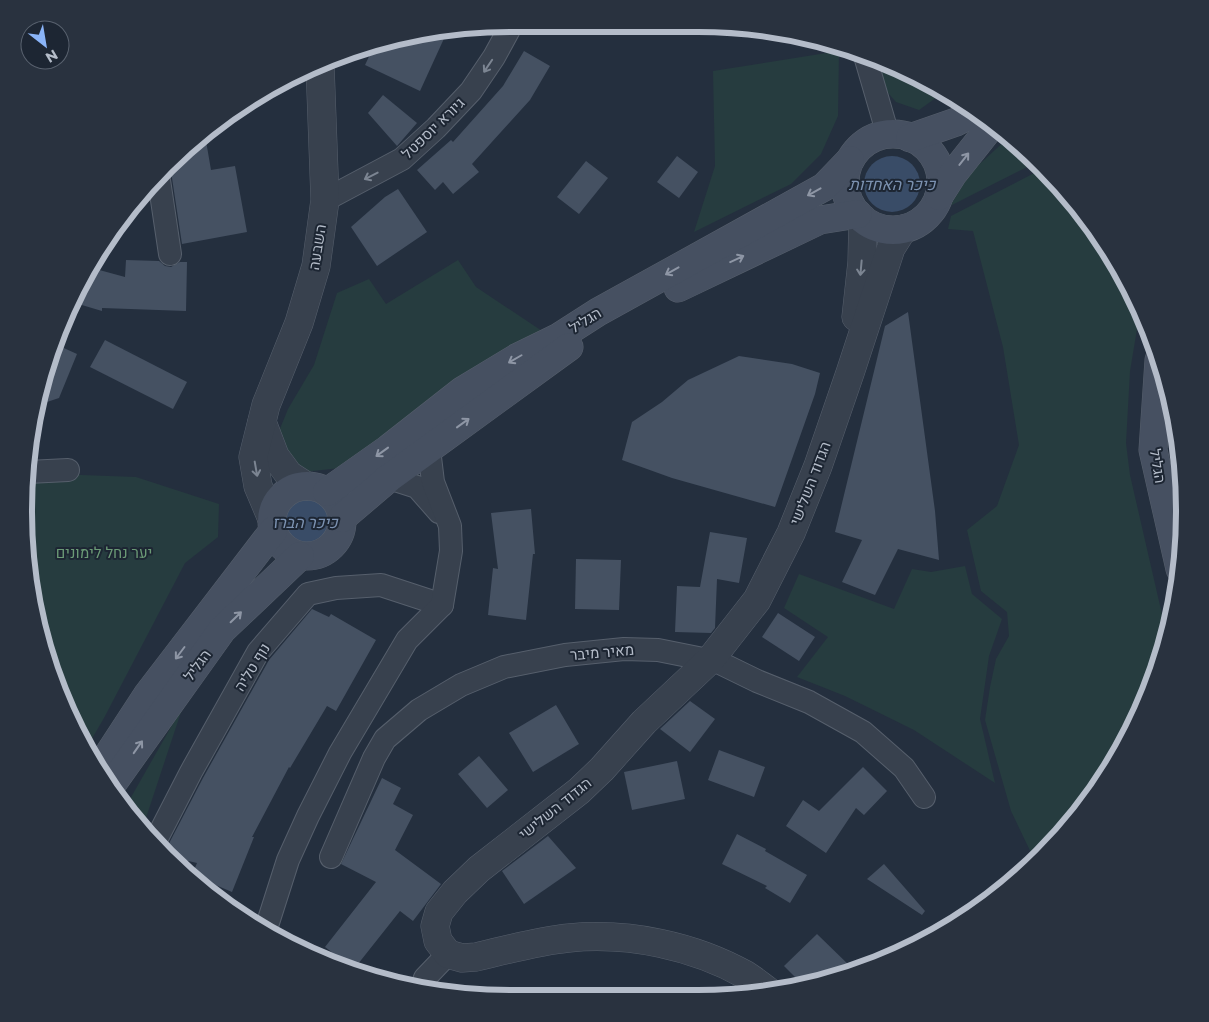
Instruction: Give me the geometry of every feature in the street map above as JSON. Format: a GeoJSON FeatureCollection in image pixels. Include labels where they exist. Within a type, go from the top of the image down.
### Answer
{"type":"FeatureCollection","features":[{"type":"Feature","properties":{"kind":"main road"},"geometry":{"type":"LineString","coordinates":[[968,116],[956,122],[899,136],[872,139],[860,148],[850,160],[846,175],[846,191],[851,205],[860,217],[874,226],[890,230],[903,228],[922,220],[932,210],[953,174],[988,130]]}},
{"type":"Feature","properties":{"kind":"main road"},"geometry":{"type":"LineString","coordinates":[[899,136],[918,141],[929,151],[938,164],[941,180],[939,196]]}},
{"type":"Feature","properties":{"kind":"main road","name":"הגליל"},"geometry":{"type":"LineString","coordinates":[[316,489],[394,444],[462,391],[518,357],[558,337],[607,307],[824,187],[850,160]]}},
{"type":"Feature","properties":{"kind":"main road","name":"הגליל"},"geometry":{"type":"LineString","coordinates":[[342,518],[389,478],[567,348],[693,280],[820,220],[860,217]]}},
{"type":"Feature","properties":{"kind":"main road","name":"הגליל"},"geometry":{"type":"LineString","coordinates":[[1158,380],[1154,450],[1170,479],[1175,528]]}},
{"type":"Feature","properties":{"kind":"main road"},"geometry":{"type":"LineString","coordinates":[[296,488],[316,489],[334,499],[342,518],[342,529],[330,548],[310,556],[300,556],[283,547],[277,540],[272,525],[274,509],[287,493],[296,488]]}},
{"type":"Feature","properties":{"kind":"main road","name":"הגליל"},"geometry":{"type":"LineString","coordinates":[[104,762],[148,694],[272,525]]}},
{"type":"Feature","properties":{"kind":"main road","name":"הגליל"},"geometry":{"type":"LineString","coordinates":[[115,780],[222,630],[300,556]]}},
{"type":"Feature","properties":{"kind":"street","name":"גיורא יוספטל"},"geometry":{"type":"LineString","coordinates":[[325,200],[402,159],[436,128],[471,91],[494,57],[508,32]]}},
{"type":"Feature","properties":{"kind":"street"},"geometry":{"type":"LineString","coordinates":[[869,64],[899,136]]}},
{"type":"Feature","properties":{"kind":"street","name":"השבעה"},"geometry":{"type":"LineString","coordinates":[[272,525],[258,486],[253,456],[266,404],[299,323],[316,266],[325,200],[320,72]]}},
{"type":"Feature","properties":{"kind":"street"},"geometry":{"type":"LineString","coordinates":[[160,187],[170,254]]}},
{"type":"Feature","properties":{"kind":"street","name":"הגדוד השלישי"},"geometry":{"type":"LineString","coordinates":[[850,374],[862,262],[860,217]]}},
{"type":"Feature","properties":{"kind":"street","name":"הגדוד השלישי"},"geometry":{"type":"LineString","coordinates":[[448,954],[438,942],[435,926],[439,912],[455,892],[479,869],[597,775],[644,722],[710,660],[757,600],[791,534],[818,466],[891,248],[903,228]]}},
{"type":"Feature","properties":{"kind":"street"},"geometry":{"type":"LineString","coordinates":[[262,422],[275,456],[289,475],[316,489]]}},
{"type":"Feature","properties":{"kind":"street"},"geometry":{"type":"LineString","coordinates":[[268,923],[288,860],[340,753],[407,640],[442,605],[450,550],[450,526],[433,482],[429,449]]}},
{"type":"Feature","properties":{"kind":"street"},"geometry":{"type":"LineString","coordinates":[[35,472],[68,470]]}},
{"type":"Feature","properties":{"kind":"street"},"geometry":{"type":"LineString","coordinates":[[389,478],[417,487],[450,526]]}},
{"type":"Feature","properties":{"kind":"street","name":"נוף טליה"},"geometry":{"type":"LineString","coordinates":[[160,835],[191,772],[258,652],[308,594],[336,588],[381,586],[442,605]]}},
{"type":"Feature","properties":{"kind":"street","name":"מאיר מיבר"},"geometry":{"type":"LineString","coordinates":[[331,857],[374,758],[385,738],[419,710],[460,684],[504,667],[565,655],[624,649],[658,650],[718,662],[809,702],[863,732],[904,768],[924,797]]}},
{"type":"Feature","properties":{"kind":"street"},"geometry":{"type":"LineString","coordinates":[[424,981],[448,954],[462,958],[476,957],[567,938],[603,936],[641,939],[685,950],[747,976],[760,985]]}},
{"type":"Feature","properties":{"kind":"green space"},"geometry":{"type":"Polygon","coordinates":[[[832,52],[839,54],[838,116],[821,154],[791,184],[694,232],[715,166],[713,71],[832,52]]]}},
{"type":"Feature","properties":{"kind":"green space"},"geometry":{"type":"Polygon","coordinates":[[[880,69],[937,97],[919,110],[896,102],[882,86],[880,69]]]}},
{"type":"Feature","properties":{"kind":"green space"},"geometry":{"type":"Polygon","coordinates":[[[1003,143],[1029,166],[950,206],[971,172],[1003,143]]]}},
{"type":"Feature","properties":{"kind":"green space"},"geometry":{"type":"Polygon","coordinates":[[[1035,172],[1058,196],[1096,245],[1127,299],[1138,323],[1130,371],[1126,443],[1130,475],[1163,620],[1151,665],[1140,694],[1112,750],[1078,802],[1031,853],[1011,811],[985,720],[996,659],[1009,636],[1007,612],[981,591],[967,530],[997,506],[1019,445],[1003,347],[973,231],[948,229],[951,216],[1035,172]]]}},
{"type":"Feature","properties":{"kind":"green space"},"geometry":{"type":"Polygon","coordinates":[[[458,260],[476,287],[545,333],[340,468],[304,472],[291,459],[277,436],[288,409],[314,365],[337,293],[369,279],[386,304],[458,260]]]}},
{"type":"Feature","properties":{"kind":"green space","name":"יער נחל לימונים"},"geometry":{"type":"Polygon","coordinates":[[[35,473],[136,477],[219,504],[218,537],[185,563],[91,740],[69,694],[49,635],[37,573],[34,542],[32,511],[35,473]]]}},
{"type":"Feature","properties":{"kind":"green space"},"geometry":{"type":"Polygon","coordinates":[[[965,566],[972,594],[1002,619],[989,656],[980,719],[995,783],[914,730],[845,696],[797,677],[828,637],[784,608],[799,574],[894,609],[912,569],[931,572],[965,566]]]}},
{"type":"Feature","properties":{"kind":"green space"},"geometry":{"type":"Polygon","coordinates":[[[183,706],[146,819],[129,800],[183,706]]]}},
{"type":"Feature","properties":{"kind":"water","name":"כיכר האחדות"},"geometry":{"type":"Polygon","coordinates":[[[886,156],[898,156],[908,160],[916,168],[920,184],[916,200],[908,208],[898,212],[886,212],[876,208],[868,200],[864,190],[864,178],[868,168],[876,160],[886,156]]]}},
{"type":"Feature","properties":{"kind":"water","name":"כיכר הברז"},"geometry":{"type":"Polygon","coordinates":[[[303,493],[319,498],[326,503],[334,516],[333,532],[328,540],[323,545],[310,550],[291,547],[285,543],[280,534],[280,515],[284,502],[291,497],[303,493]]]}},
{"type":"Feature","properties":{"kind":"building"},"geometry":{"type":"Polygon","coordinates":[[[444,38],[420,91],[365,65],[370,54],[418,42],[444,38]]]}},
{"type":"Feature","properties":{"kind":"building"},"geometry":{"type":"Polygon","coordinates":[[[524,51],[550,66],[530,100],[472,164],[479,172],[453,194],[443,182],[435,190],[417,170],[451,140],[453,142],[503,86],[524,51]]]}},
{"type":"Feature","properties":{"kind":"building"},"geometry":{"type":"Polygon","coordinates":[[[383,95],[417,123],[397,146],[368,113],[383,95]]]}},
{"type":"Feature","properties":{"kind":"building"},"geometry":{"type":"Polygon","coordinates":[[[206,142],[211,170],[235,166],[247,232],[182,244],[171,176],[173,173],[206,142]]]}},
{"type":"Feature","properties":{"kind":"building"},"geometry":{"type":"Polygon","coordinates":[[[677,156],[698,172],[679,198],[657,182],[677,156]]]}},
{"type":"Feature","properties":{"kind":"building"},"geometry":{"type":"Polygon","coordinates":[[[586,161],[608,178],[579,214],[557,197],[586,161]]]}},
{"type":"Feature","properties":{"kind":"building"},"geometry":{"type":"Polygon","coordinates":[[[398,189],[427,232],[377,266],[351,227],[385,197],[398,189]]]}},
{"type":"Feature","properties":{"kind":"building"},"geometry":{"type":"Polygon","coordinates":[[[126,260],[159,261],[165,266],[171,267],[180,262],[187,262],[186,311],[102,308],[102,311],[80,304],[98,270],[125,277],[126,260]]]}},
{"type":"Feature","properties":{"kind":"building"},"geometry":{"type":"Polygon","coordinates":[[[908,312],[935,511],[939,560],[898,549],[875,595],[842,582],[862,540],[835,532],[885,326],[908,312]]]}},
{"type":"Feature","properties":{"kind":"building"},"geometry":{"type":"Polygon","coordinates":[[[105,340],[187,382],[173,409],[90,367],[105,340]]]}},
{"type":"Feature","properties":{"kind":"building"},"geometry":{"type":"Polygon","coordinates":[[[62,347],[77,354],[59,398],[46,402],[62,347]]]}},
{"type":"Feature","properties":{"kind":"building"},"geometry":{"type":"Polygon","coordinates":[[[739,356],[792,364],[820,373],[815,394],[775,507],[672,478],[622,460],[632,422],[662,402],[688,380],[739,356]]]}},
{"type":"Feature","properties":{"kind":"building"},"geometry":{"type":"Polygon","coordinates":[[[531,509],[535,554],[533,554],[526,620],[488,615],[493,568],[498,569],[491,513],[531,509]]]}},
{"type":"Feature","properties":{"kind":"building"},"geometry":{"type":"Polygon","coordinates":[[[710,532],[747,538],[739,583],[717,579],[715,628],[711,633],[675,632],[677,586],[700,587],[710,532]]]}},
{"type":"Feature","properties":{"kind":"building"},"geometry":{"type":"Polygon","coordinates":[[[576,559],[621,560],[619,610],[575,609],[576,559]]]}},
{"type":"Feature","properties":{"kind":"building"},"geometry":{"type":"Polygon","coordinates":[[[312,609],[329,617],[331,614],[376,640],[336,711],[327,706],[289,767],[252,837],[254,837],[232,892],[210,883],[194,869],[197,863],[185,860],[169,844],[269,660],[312,609]]]}},
{"type":"Feature","properties":{"kind":"building"},"geometry":{"type":"Polygon","coordinates":[[[778,613],[815,637],[799,661],[762,637],[778,613]]]}},
{"type":"Feature","properties":{"kind":"building"},"geometry":{"type":"Polygon","coordinates":[[[690,701],[715,719],[690,752],[660,729],[690,701]]]}},
{"type":"Feature","properties":{"kind":"building"},"geometry":{"type":"Polygon","coordinates":[[[556,705],[579,744],[533,772],[509,733],[556,705]]]}},
{"type":"Feature","properties":{"kind":"building"},"geometry":{"type":"Polygon","coordinates":[[[719,750],[765,767],[754,797],[708,780],[719,750]]]}},
{"type":"Feature","properties":{"kind":"building"},"geometry":{"type":"Polygon","coordinates":[[[479,756],[508,790],[487,808],[458,774],[479,756]]]}},
{"type":"Feature","properties":{"kind":"building"},"geometry":{"type":"Polygon","coordinates":[[[677,761],[685,799],[632,810],[624,772],[677,761]]]}},
{"type":"Feature","properties":{"kind":"building"},"geometry":{"type":"Polygon","coordinates":[[[863,767],[887,791],[864,815],[856,808],[826,853],[786,826],[803,800],[819,811],[863,767]]]}},
{"type":"Feature","properties":{"kind":"building"},"geometry":{"type":"Polygon","coordinates":[[[382,778],[401,788],[393,804],[413,815],[395,850],[441,884],[413,921],[400,911],[358,964],[338,957],[325,947],[376,882],[341,864],[382,778]]]}},
{"type":"Feature","properties":{"kind":"building"},"geometry":{"type":"Polygon","coordinates":[[[737,834],[766,849],[765,851],[807,875],[790,903],[765,888],[767,886],[722,864],[737,834]]]}},
{"type":"Feature","properties":{"kind":"building"},"geometry":{"type":"Polygon","coordinates":[[[548,836],[576,868],[524,904],[502,871],[548,836]]]}},
{"type":"Feature","properties":{"kind":"building"},"geometry":{"type":"Polygon","coordinates":[[[884,864],[925,911],[922,915],[867,879],[884,864]]]}},
{"type":"Feature","properties":{"kind":"building"},"geometry":{"type":"Polygon","coordinates":[[[817,934],[849,965],[797,979],[784,966],[817,934]]]}}]}
